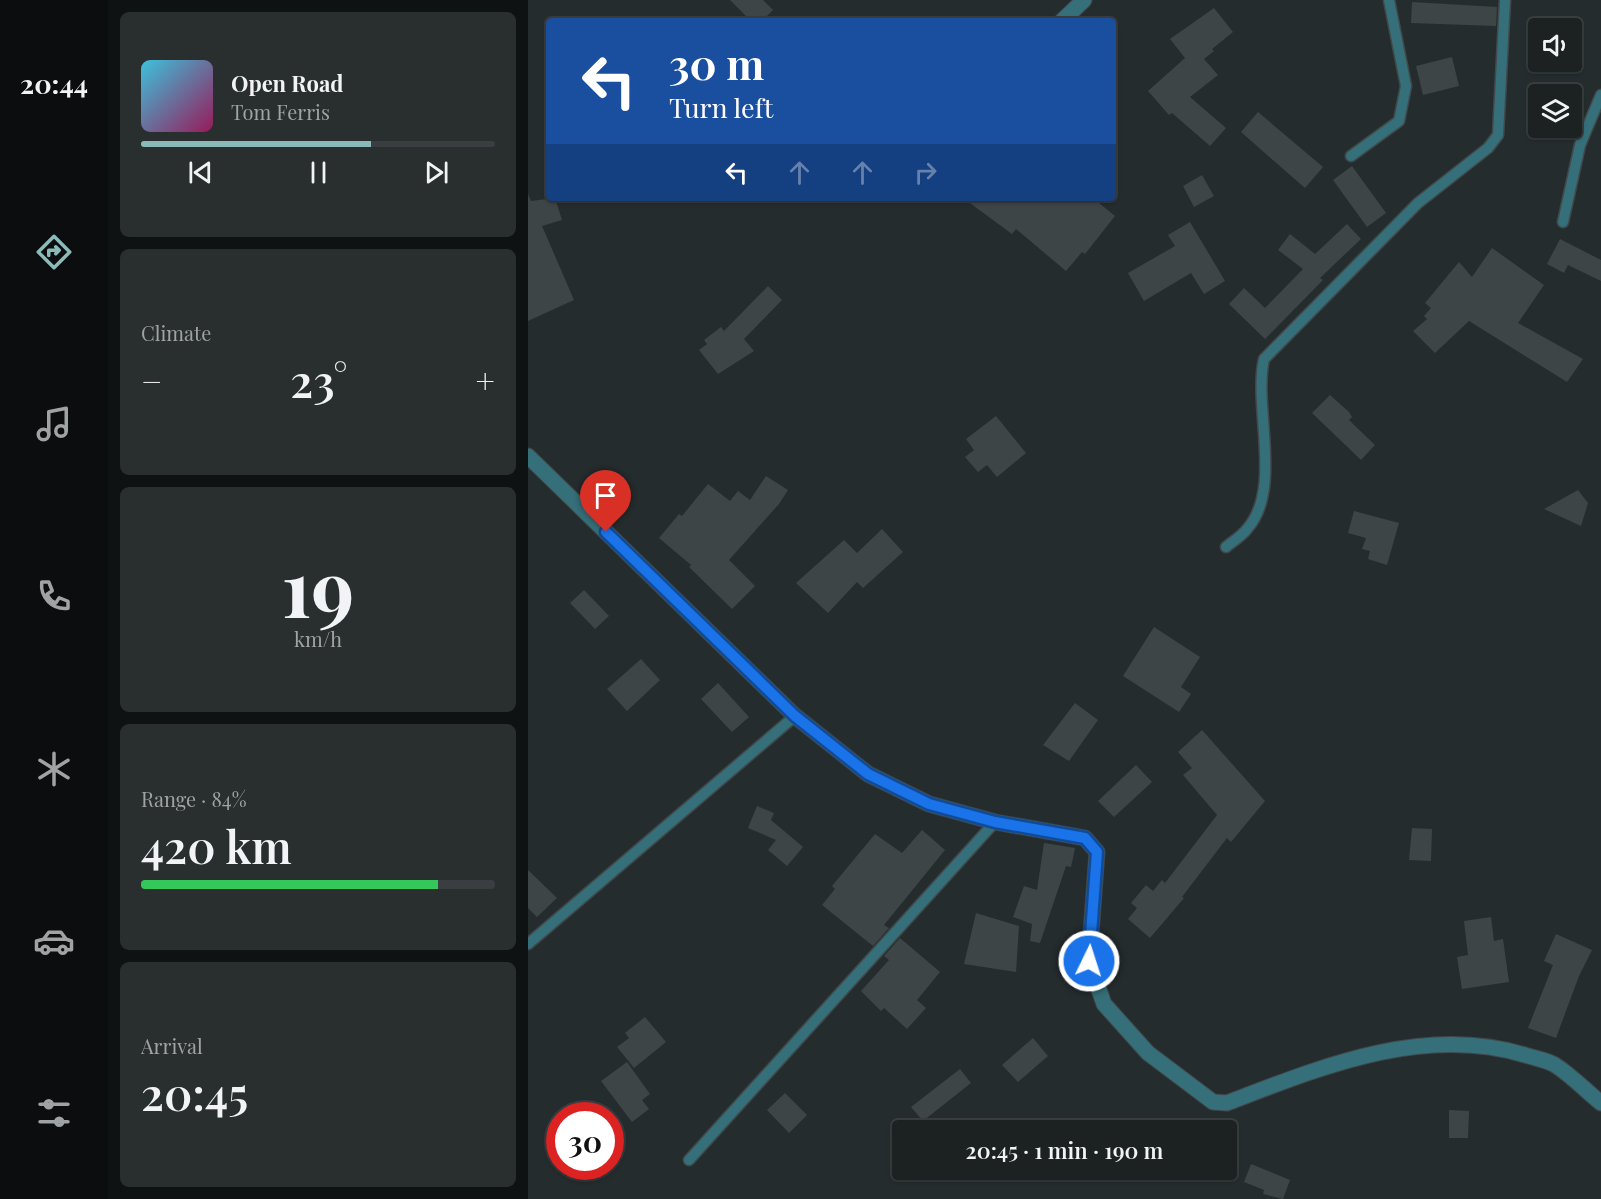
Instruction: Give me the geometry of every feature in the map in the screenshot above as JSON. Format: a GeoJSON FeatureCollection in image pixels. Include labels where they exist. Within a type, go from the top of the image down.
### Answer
{"type":"FeatureCollection","features":[{"type":"Feature","properties":{"kind":"street"},"geometry":{"type":"LineString","coordinates":[[1065,18],[1084,0]]}},
{"type":"Feature","properties":{"kind":"street"},"geometry":{"type":"LineString","coordinates":[[528,456],[795,716],[868,774],[929,804],[995,822],[1085,838],[1097,852],[1089,961],[1104,1004],[1148,1053],[1213,1101],[1227,1103],[1348,1059],[1410,1046],[1453,1044],[1507,1050],[1554,1065],[1601,1103]]}},
{"type":"Feature","properties":{"kind":"lane"},"geometry":{"type":"LineString","coordinates":[[1351,156],[1399,121],[1406,86],[1389,0]]}},
{"type":"Feature","properties":{"kind":"lane"},"geometry":{"type":"LineString","coordinates":[[1226,547],[1248,529],[1260,509],[1266,454],[1259,379],[1264,359],[1418,203],[1488,148],[1498,135],[1506,0]]}},
{"type":"Feature","properties":{"kind":"lane"},"geometry":{"type":"LineString","coordinates":[[1563,222],[1580,145],[1601,95]]}},
{"type":"Feature","properties":{"kind":"lane"},"geometry":{"type":"LineString","coordinates":[[528,944],[795,716]]}},
{"type":"Feature","properties":{"kind":"lane"},"geometry":{"type":"LineString","coordinates":[[689,1160],[995,822]]}},
{"type":"Feature","properties":{"kind":"building"},"geometry":{"type":"Polygon","coordinates":[[[730,0],[763,0],[773,10],[765,18],[748,18],[730,0]]]}},
{"type":"Feature","properties":{"kind":"building"},"geometry":{"type":"Polygon","coordinates":[[[1412,2],[1497,7],[1496,26],[1411,23],[1412,2]]]}},
{"type":"Feature","properties":{"kind":"building"},"geometry":{"type":"Polygon","coordinates":[[[1214,8],[1233,32],[1212,49],[1214,51],[1204,59],[1218,75],[1190,97],[1226,128],[1210,146],[1172,113],[1169,115],[1148,91],[1185,58],[1170,39],[1214,8]]]}},
{"type":"Feature","properties":{"kind":"building"},"geometry":{"type":"Polygon","coordinates":[[[1452,57],[1459,86],[1423,95],[1416,66],[1452,57]]]}},
{"type":"Feature","properties":{"kind":"building"},"geometry":{"type":"Polygon","coordinates":[[[1258,112],[1323,167],[1305,188],[1241,132],[1258,112]]]}},
{"type":"Feature","properties":{"kind":"building"},"geometry":{"type":"Polygon","coordinates":[[[1352,166],[1386,213],[1367,227],[1333,180],[1352,166]]]}},
{"type":"Feature","properties":{"kind":"building"},"geometry":{"type":"Polygon","coordinates":[[[1202,175],[1214,196],[1194,207],[1183,186],[1202,175]]]}},
{"type":"Feature","properties":{"kind":"building"},"geometry":{"type":"Polygon","coordinates":[[[528,194],[531,201],[546,199],[546,201],[556,201],[562,220],[542,226],[574,300],[528,321],[528,194]]]}},
{"type":"Feature","properties":{"kind":"building"},"geometry":{"type":"Polygon","coordinates":[[[967,201],[1097,201],[1115,216],[1085,254],[1082,252],[1066,271],[1016,229],[1012,234],[967,201]]]}},
{"type":"Feature","properties":{"kind":"building"},"geometry":{"type":"Polygon","coordinates":[[[1190,222],[1225,281],[1204,294],[1191,273],[1144,301],[1128,273],[1175,246],[1168,235],[1190,222]]]}},
{"type":"Feature","properties":{"kind":"building"},"geometry":{"type":"Polygon","coordinates":[[[1347,224],[1361,239],[1320,278],[1323,280],[1265,339],[1229,304],[1244,288],[1265,308],[1303,269],[1278,250],[1290,234],[1315,254],[1347,224]]]}},
{"type":"Feature","properties":{"kind":"building"},"geometry":{"type":"Polygon","coordinates":[[[1560,239],[1601,260],[1601,281],[1568,265],[1564,273],[1547,264],[1560,239]]]}},
{"type":"Feature","properties":{"kind":"building"},"geometry":{"type":"Polygon","coordinates":[[[1492,248],[1544,285],[1518,323],[1583,359],[1567,382],[1469,321],[1435,353],[1413,331],[1427,319],[1424,316],[1431,308],[1425,303],[1459,262],[1472,277],[1492,248]]]}},
{"type":"Feature","properties":{"kind":"building"},"geometry":{"type":"Polygon","coordinates":[[[768,286],[782,300],[744,339],[754,351],[718,374],[699,350],[707,344],[704,340],[721,327],[724,331],[768,286]]]}},
{"type":"Feature","properties":{"kind":"building"},"geometry":{"type":"Polygon","coordinates":[[[1330,395],[1349,412],[1352,417],[1349,420],[1375,445],[1361,460],[1312,413],[1330,395]]]}},
{"type":"Feature","properties":{"kind":"building"},"geometry":{"type":"Polygon","coordinates":[[[996,416],[1026,453],[997,477],[987,465],[978,472],[965,457],[974,450],[966,439],[996,416]]]}},
{"type":"Feature","properties":{"kind":"building"},"geometry":{"type":"Polygon","coordinates":[[[766,476],[788,490],[779,504],[729,560],[755,586],[732,609],[689,567],[691,565],[659,538],[679,514],[682,516],[708,484],[730,501],[738,491],[750,500],[766,476]]]}},
{"type":"Feature","properties":{"kind":"building"},"geometry":{"type":"Polygon","coordinates":[[[1578,490],[1588,503],[1581,526],[1544,509],[1578,490]]]}},
{"type":"Feature","properties":{"kind":"building"},"geometry":{"type":"Polygon","coordinates":[[[1354,511],[1399,523],[1387,565],[1368,559],[1370,551],[1362,549],[1366,538],[1348,533],[1354,511]]]}},
{"type":"Feature","properties":{"kind":"building"},"geometry":{"type":"Polygon","coordinates":[[[882,529],[903,552],[863,588],[857,582],[828,613],[796,583],[844,540],[857,553],[882,529]]]}},
{"type":"Feature","properties":{"kind":"building"},"geometry":{"type":"Polygon","coordinates":[[[584,590],[609,616],[595,629],[570,603],[584,590]]]}},
{"type":"Feature","properties":{"kind":"building"},"geometry":{"type":"Polygon","coordinates":[[[1154,627],[1200,657],[1181,687],[1191,694],[1179,712],[1123,676],[1154,627]]]}},
{"type":"Feature","properties":{"kind":"building"},"geometry":{"type":"Polygon","coordinates":[[[641,659],[660,680],[627,711],[607,689],[641,659]]]}},
{"type":"Feature","properties":{"kind":"building"},"geometry":{"type":"Polygon","coordinates":[[[718,683],[749,717],[732,732],[701,699],[718,683]]]}},
{"type":"Feature","properties":{"kind":"building"},"geometry":{"type":"Polygon","coordinates":[[[1075,703],[1098,720],[1069,761],[1043,745],[1075,703]]]}},
{"type":"Feature","properties":{"kind":"building"},"geometry":{"type":"Polygon","coordinates":[[[1202,730],[1265,801],[1231,842],[1227,838],[1182,897],[1184,898],[1150,938],[1128,919],[1137,908],[1131,903],[1146,885],[1153,891],[1162,880],[1165,883],[1217,815],[1183,775],[1192,768],[1178,752],[1202,730]]]}},
{"type":"Feature","properties":{"kind":"building"},"geometry":{"type":"Polygon","coordinates":[[[1136,765],[1152,782],[1114,817],[1098,801],[1136,765]]]}},
{"type":"Feature","properties":{"kind":"building"},"geometry":{"type":"Polygon","coordinates":[[[757,806],[774,813],[771,820],[803,847],[787,866],[768,850],[776,840],[748,828],[757,806]]]}},
{"type":"Feature","properties":{"kind":"building"},"geometry":{"type":"Polygon","coordinates":[[[1412,828],[1432,829],[1431,861],[1409,860],[1412,828]]]}},
{"type":"Feature","properties":{"kind":"building"},"geometry":{"type":"Polygon","coordinates":[[[922,830],[945,850],[884,925],[889,928],[873,946],[822,905],[835,889],[832,886],[875,834],[902,853],[922,830]]]}},
{"type":"Feature","properties":{"kind":"building"},"geometry":{"type":"Polygon","coordinates":[[[1044,843],[1075,848],[1071,867],[1066,866],[1040,943],[1030,941],[1032,924],[1013,917],[1024,886],[1037,890],[1044,843]]]}},
{"type":"Feature","properties":{"kind":"building"},"geometry":{"type":"Polygon","coordinates":[[[528,870],[557,898],[537,917],[528,908],[528,870]]]}},
{"type":"Feature","properties":{"kind":"building"},"geometry":{"type":"Polygon","coordinates":[[[976,913],[1019,926],[1016,972],[964,964],[976,913]]]}},
{"type":"Feature","properties":{"kind":"building"},"geometry":{"type":"Polygon","coordinates":[[[1491,917],[1494,941],[1503,939],[1509,982],[1462,989],[1457,957],[1468,955],[1464,921],[1491,917]]]}},
{"type":"Feature","properties":{"kind":"building"},"geometry":{"type":"Polygon","coordinates":[[[1556,934],[1592,950],[1579,976],[1556,1038],[1528,1028],[1553,965],[1544,961],[1556,934]]]}},
{"type":"Feature","properties":{"kind":"building"},"geometry":{"type":"Polygon","coordinates":[[[900,938],[940,972],[917,1000],[926,1008],[907,1029],[884,1008],[881,1011],[861,991],[889,960],[884,956],[900,938]]]}},
{"type":"Feature","properties":{"kind":"building"},"geometry":{"type":"Polygon","coordinates":[[[645,1017],[666,1042],[634,1068],[617,1047],[629,1038],[625,1033],[645,1017]]]}},
{"type":"Feature","properties":{"kind":"building"},"geometry":{"type":"Polygon","coordinates":[[[1033,1038],[1048,1056],[1018,1082],[1002,1065],[1033,1038]]]}},
{"type":"Feature","properties":{"kind":"building"},"geometry":{"type":"Polygon","coordinates":[[[627,1062],[650,1094],[642,1100],[649,1109],[632,1122],[624,1111],[624,1102],[617,1102],[601,1081],[627,1062]]]}},
{"type":"Feature","properties":{"kind":"building"},"geometry":{"type":"Polygon","coordinates":[[[960,1069],[971,1083],[924,1120],[911,1107],[960,1069]]]}},
{"type":"Feature","properties":{"kind":"building"},"geometry":{"type":"Polygon","coordinates":[[[785,1093],[807,1115],[789,1133],[767,1110],[785,1093]]]}},
{"type":"Feature","properties":{"kind":"building"},"geometry":{"type":"Polygon","coordinates":[[[1449,1110],[1469,1111],[1468,1138],[1449,1138],[1449,1110]]]}},
{"type":"Feature","properties":{"kind":"building"},"geometry":{"type":"Polygon","coordinates":[[[1251,1164],[1290,1180],[1283,1199],[1263,1194],[1264,1190],[1244,1182],[1251,1164]]]}},
{"type":"Feature","properties":{"kind":"route"},"geometry":{"type":"LineString","coordinates":[[606,532],[795,716],[868,774],[929,804],[995,822],[1085,838],[1097,852],[1089,961]]}}]}
